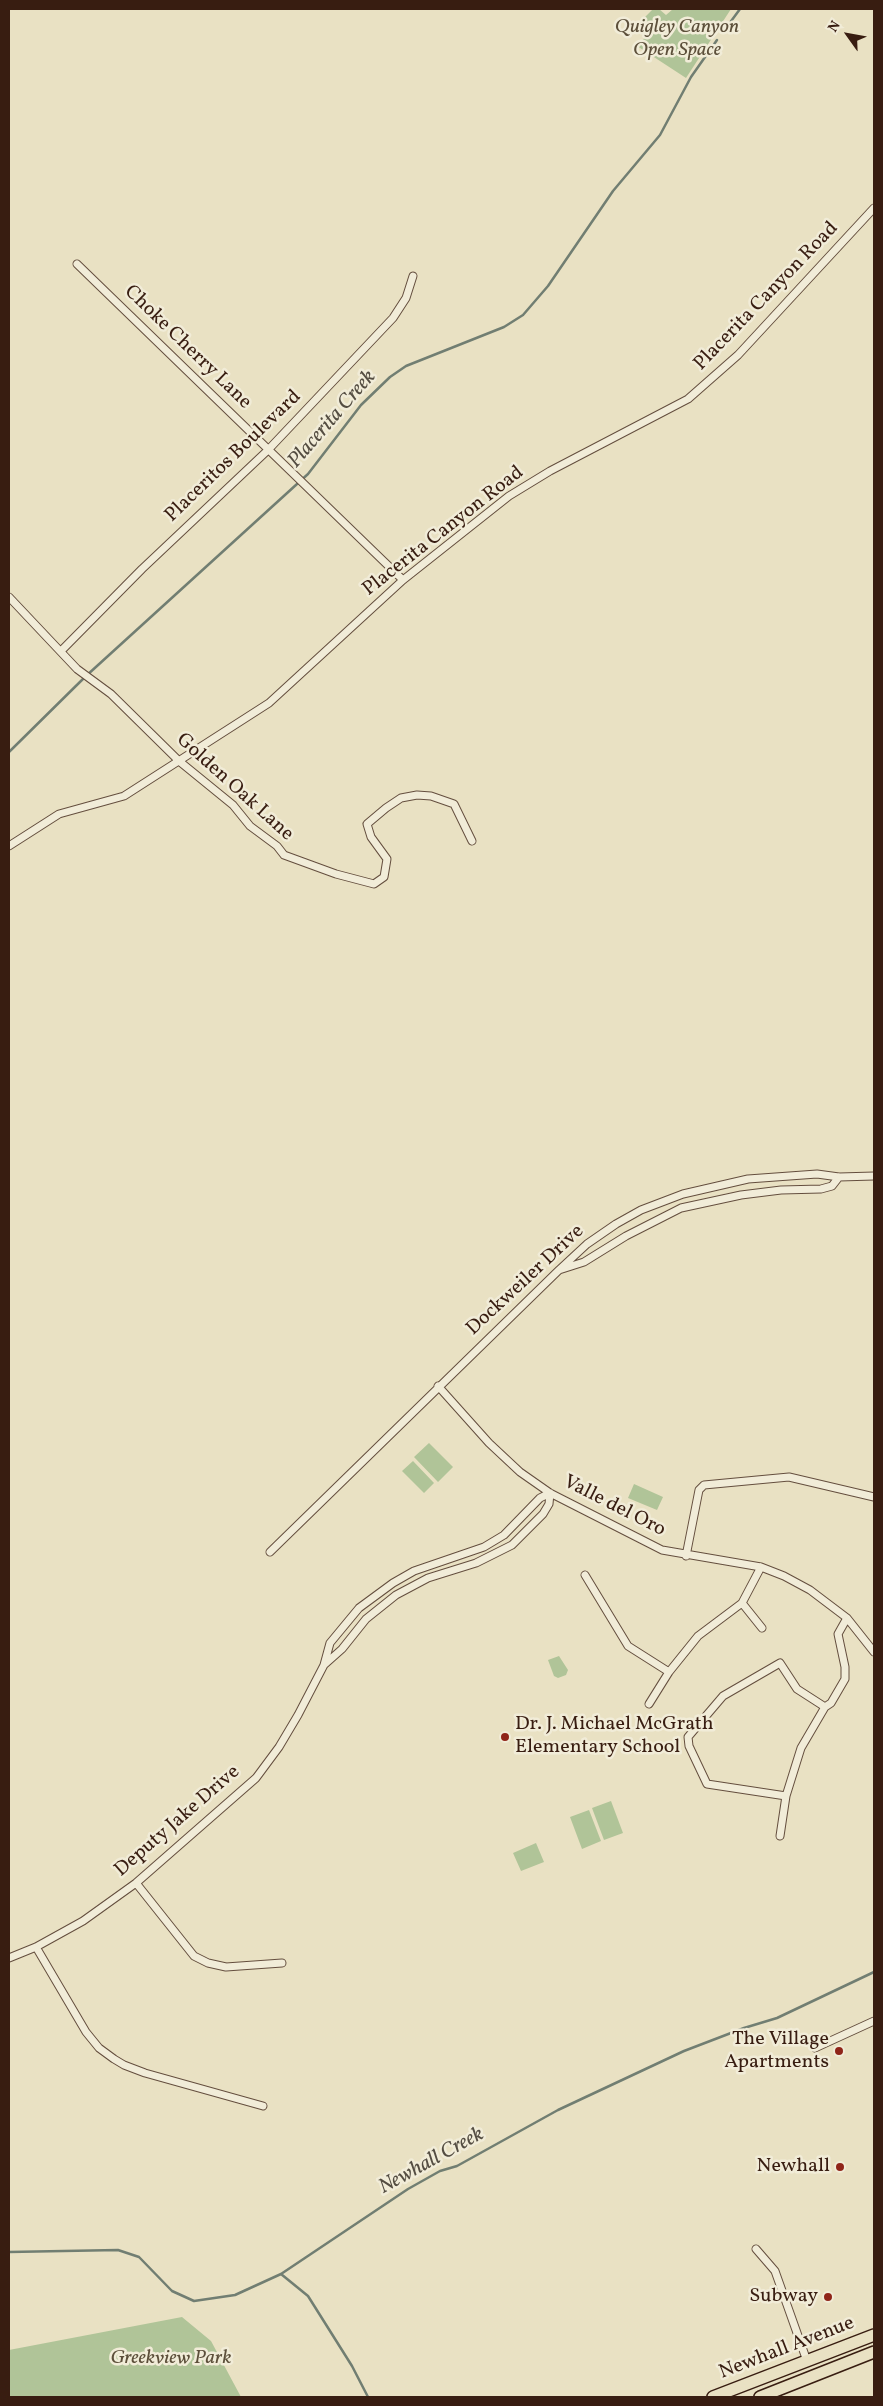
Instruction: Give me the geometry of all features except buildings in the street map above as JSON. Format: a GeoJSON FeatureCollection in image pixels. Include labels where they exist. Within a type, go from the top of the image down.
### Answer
{"type":"FeatureCollection","features":[{"type":"Feature","properties":{"kind":"main road","name":"Newhall Avenue"},"geometry":{"type":"LineString","coordinates":[[713,2397],[874,2335]]}},
{"type":"Feature","properties":{"kind":"main road","name":"Newhall Avenue"},"geometry":{"type":"LineString","coordinates":[[760,2397],[874,2352]]}},
{"type":"Feature","properties":{"kind":"street","name":"Placerita Canyon Road"},"geometry":{"type":"LineString","coordinates":[[9,846],[59,814],[124,796],[269,703],[403,580],[526,486],[688,399],[738,355],[874,208]]}},
{"type":"Feature","properties":{"kind":"street","name":"Choke Cherry Lane"},"geometry":{"type":"LineString","coordinates":[[77,264],[403,580]]}},
{"type":"Feature","properties":{"kind":"street","name":"Placeritos Boulevard"},"geometry":{"type":"LineString","coordinates":[[61,651],[142,569],[268,450],[393,318],[406,298],[413,276]]}},
{"type":"Feature","properties":{"kind":"street","name":"Golden Oak Lane"},"geometry":{"type":"LineString","coordinates":[[9,597],[77,669],[111,694],[179,761],[232,806],[250,826],[277,846],[284,855],[301,863],[374,884],[384,877],[386,859],[371,837],[367,824],[401,798],[431,796],[454,804],[472,841]]}},
{"type":"Feature","properties":{"kind":"street","name":"Dockweiler Drive"},"geometry":{"type":"LineString","coordinates":[[270,1552],[559,1270],[587,1244],[616,1224],[641,1210],[683,1194],[756,1178],[817,1174],[839,1177],[874,1176]]}},
{"type":"Feature","properties":{"kind":"street"},"geometry":{"type":"LineString","coordinates":[[559,1270],[584,1262],[626,1236],[681,1208],[742,1195],[781,1190],[821,1189],[832,1186],[839,1177]]}},
{"type":"Feature","properties":{"kind":"street","name":"Valle del Oro"},"geometry":{"type":"LineString","coordinates":[[438,1386],[489,1444],[520,1472],[550,1493],[639,1540],[662,1550],[686,1556],[761,1567],[784,1576],[810,1590],[847,1618],[874,1652]]}},
{"type":"Feature","properties":{"kind":"street"},"geometry":{"type":"LineString","coordinates":[[686,1556],[699,1490],[704,1486],[789,1477],[874,1497]]}},
{"type":"Feature","properties":{"kind":"street","name":"Deputy Jake Drive"},"geometry":{"type":"LineString","coordinates":[[9,1958],[36,1947],[82,1921],[136,1883],[256,1778],[279,1747],[324,1665],[330,1643],[344,1624],[376,1594],[414,1571],[484,1547],[504,1535],[540,1498],[550,1493]]}},
{"type":"Feature","properties":{"kind":"street","name":"Deputy Jake Drive"},"geometry":{"type":"LineString","coordinates":[[324,1665],[342,1648],[366,1620],[396,1595],[428,1578],[476,1563],[512,1545],[543,1514],[549,1504],[550,1493]]}},
{"type":"Feature","properties":{"kind":"street"},"geometry":{"type":"LineString","coordinates":[[649,1704],[669,1672],[698,1636],[742,1603],[761,1567]]}},
{"type":"Feature","properties":{"kind":"street"},"geometry":{"type":"LineString","coordinates":[[585,1575],[628,1646],[669,1672]]}},
{"type":"Feature","properties":{"kind":"street"},"geometry":{"type":"LineString","coordinates":[[742,1603],[762,1628]]}},
{"type":"Feature","properties":{"kind":"street"},"geometry":{"type":"LineString","coordinates":[[780,1836],[786,1796],[801,1748],[825,1706],[831,1703],[845,1679],[845,1667],[838,1634],[847,1618]]}},
{"type":"Feature","properties":{"kind":"street"},"geometry":{"type":"LineString","coordinates":[[786,1796],[707,1784],[689,1746],[688,1737],[723,1696],[780,1663],[797,1689],[825,1706]]}},
{"type":"Feature","properties":{"kind":"street"},"geometry":{"type":"LineString","coordinates":[[136,1883],[194,1956],[208,1963],[226,1967],[282,1963]]}},
{"type":"Feature","properties":{"kind":"street"},"geometry":{"type":"LineString","coordinates":[[36,1947],[86,2032],[99,2048],[114,2059],[124,2065],[145,2072],[263,2106]]}},
{"type":"Feature","properties":{"kind":"street"},"geometry":{"type":"LineString","coordinates":[[815,2048],[874,2020]]}},
{"type":"Feature","properties":{"kind":"street"},"geometry":{"type":"LineString","coordinates":[[756,2249],[775,2271],[807,2361]]}},
{"type":"Feature","properties":{"kind":"green space","name":"Quigley Canyon Open Space"},"geometry":{"type":"Polygon","coordinates":[[[653,9],[659,9],[666,15],[673,9],[731,9],[686,78],[637,46],[650,32],[641,21],[653,9]]]}},
{"type":"Feature","properties":{"kind":"green space"},"geometry":{"type":"Polygon","coordinates":[[[429,1443],[453,1467],[438,1482],[414,1457],[429,1443]]]}},
{"type":"Feature","properties":{"kind":"green space"},"geometry":{"type":"Polygon","coordinates":[[[413,1461],[434,1483],[424,1493],[402,1471],[413,1461]]]}},
{"type":"Feature","properties":{"kind":"green space"},"geometry":{"type":"Polygon","coordinates":[[[634,1484],[663,1497],[657,1510],[628,1498],[634,1484]]]}},
{"type":"Feature","properties":{"kind":"green space"},"geometry":{"type":"Polygon","coordinates":[[[559,1656],[568,1670],[566,1675],[558,1678],[554,1676],[548,1660],[559,1656]]]}},
{"type":"Feature","properties":{"kind":"green space"},"geometry":{"type":"Polygon","coordinates":[[[611,1801],[623,1833],[604,1840],[592,1808],[611,1801]]]}},
{"type":"Feature","properties":{"kind":"green space"},"geometry":{"type":"Polygon","coordinates":[[[589,1810],[601,1841],[582,1849],[570,1817],[589,1810]]]}},
{"type":"Feature","properties":{"kind":"green space"},"geometry":{"type":"Polygon","coordinates":[[[536,1843],[544,1862],[521,1871],[513,1853],[536,1843]]]}},
{"type":"Feature","properties":{"kind":"green space","name":"Greekview Park"},"geometry":{"type":"Polygon","coordinates":[[[182,2317],[211,2341],[241,2397],[9,2397],[9,2350],[182,2317]]]}},
{"type":"Feature","properties":{"kind":"waterway","name":"Placerita Creek"},"geometry":{"type":"LineString","coordinates":[[726,28],[740,9]]}},
{"type":"Feature","properties":{"kind":"waterway","name":"Placerita Creek"},"geometry":{"type":"LineString","coordinates":[[9,752],[86,676],[308,474],[361,405],[390,377],[406,366],[504,327],[523,315],[548,286],[613,191],[660,135],[691,77],[717,40]]}},
{"type":"Feature","properties":{"kind":"waterway","name":"Newhall Creek"},"geometry":{"type":"LineString","coordinates":[[9,2252],[118,2250],[139,2257],[172,2291],[194,2301],[235,2295],[281,2274],[408,2189],[440,2171],[457,2166],[558,2110],[684,2051],[744,2028],[777,2018],[874,1972]]}},
{"type":"Feature","properties":{"kind":"waterway"},"geometry":{"type":"LineString","coordinates":[[281,2274],[308,2296],[352,2366],[368,2397]]}},
{"type":"Feature","properties":{"kind":"place","name":"Dr. J. Michael McGrath Elementary School"},"geometry":{"type":"Point","coordinates":[505,1737]}},
{"type":"Feature","properties":{"kind":"place","name":"The Village Apartments"},"geometry":{"type":"Point","coordinates":[839,2051]}},
{"type":"Feature","properties":{"kind":"place","name":"Newhall"},"geometry":{"type":"Point","coordinates":[840,2167]}},
{"type":"Feature","properties":{"kind":"place","name":"Subway"},"geometry":{"type":"Point","coordinates":[828,2297]}}]}
